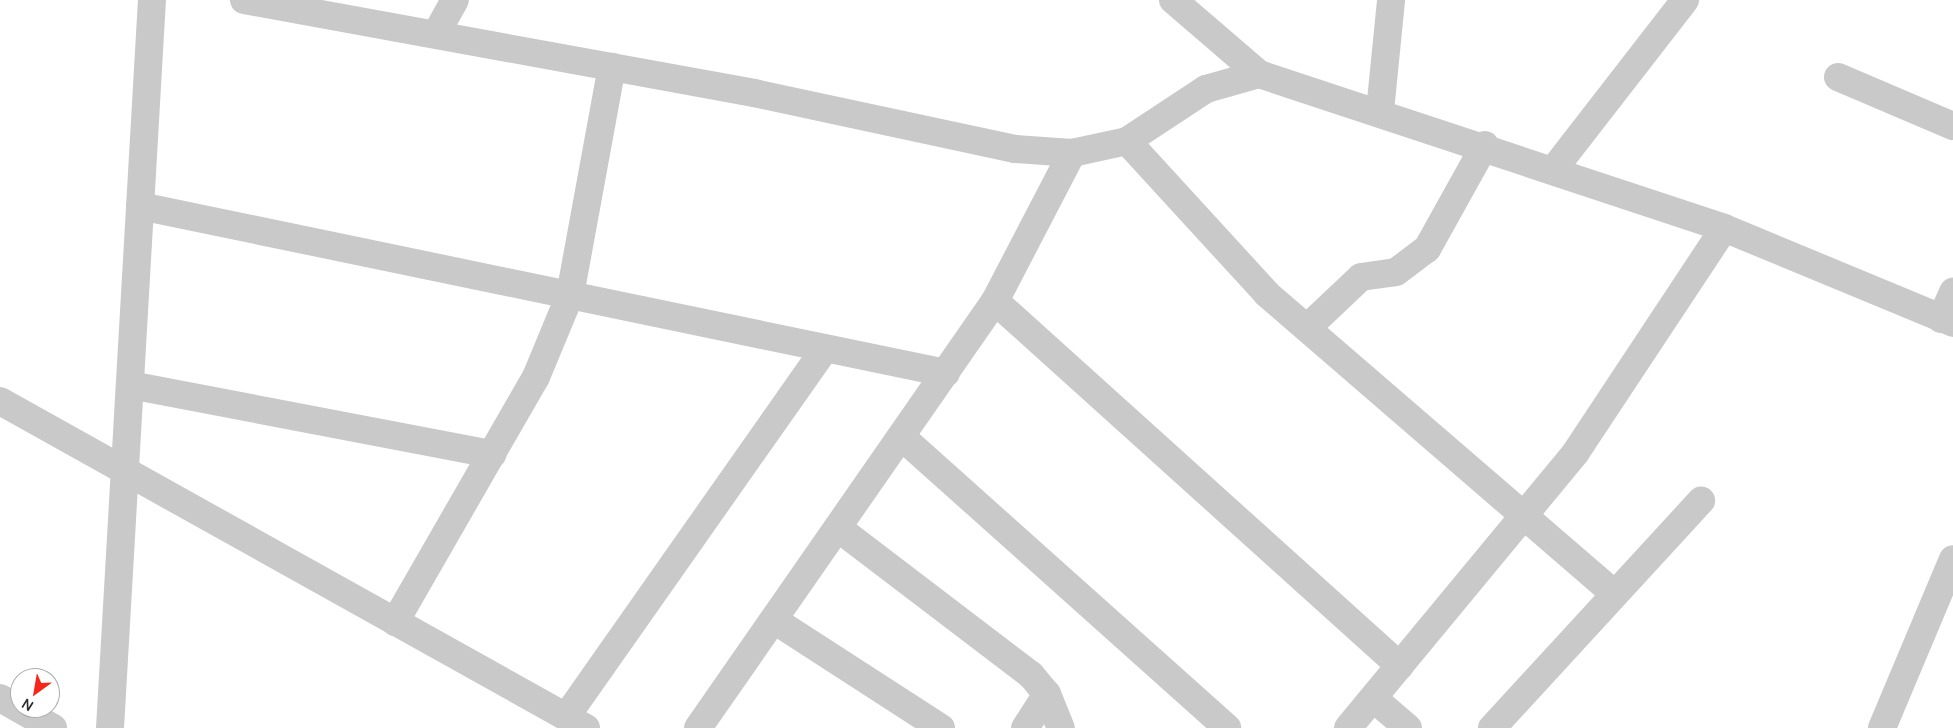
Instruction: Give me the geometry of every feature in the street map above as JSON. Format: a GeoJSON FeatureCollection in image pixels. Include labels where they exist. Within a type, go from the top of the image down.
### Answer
{"type":"FeatureCollection","features":[{"type":"Feature","properties":{"kind":"street"},"geometry":{"type":"LineString","coordinates":[[110,728],[152,0]]}},
{"type":"Feature","properties":{"kind":"street"},"geometry":{"type":"LineString","coordinates":[[244,0],[612,67],[1015,149],[1072,153],[1127,140],[1206,89],[1259,74]]}},
{"type":"Feature","properties":{"kind":"street"},"geometry":{"type":"LineString","coordinates":[[436,34],[455,0]]}},
{"type":"Feature","properties":{"kind":"street"},"geometry":{"type":"LineString","coordinates":[[1173,0],[1203,11],[1259,74],[1380,110],[1554,168],[1724,228],[1947,321],[1953,292]]}},
{"type":"Feature","properties":{"kind":"street"},"geometry":{"type":"LineString","coordinates":[[1380,110],[1391,0]]}},
{"type":"Feature","properties":{"kind":"street"},"geometry":{"type":"LineString","coordinates":[[1554,168],[1685,0]]}},
{"type":"Feature","properties":{"kind":"street"},"geometry":{"type":"LineString","coordinates":[[395,622],[536,377],[570,296],[612,67]]}},
{"type":"Feature","properties":{"kind":"street"},"geometry":{"type":"LineString","coordinates":[[1838,77],[1953,126]]}},
{"type":"Feature","properties":{"kind":"street"},"geometry":{"type":"LineString","coordinates":[[1127,140],[1267,294],[1526,513],[1615,594]]}},
{"type":"Feature","properties":{"kind":"street"},"geometry":{"type":"LineString","coordinates":[[1307,328],[1361,277],[1396,272],[1428,250],[1485,145]]}},
{"type":"Feature","properties":{"kind":"street"},"geometry":{"type":"LineString","coordinates":[[698,728],[902,438],[995,301],[1072,153]]}},
{"type":"Feature","properties":{"kind":"street"},"geometry":{"type":"LineString","coordinates":[[140,206],[946,373]]}},
{"type":"Feature","properties":{"kind":"street"},"geometry":{"type":"LineString","coordinates":[[1348,728],[1582,444],[1724,228]]}},
{"type":"Feature","properties":{"kind":"street"},"geometry":{"type":"LineString","coordinates":[[995,301],[1400,666]]}},
{"type":"Feature","properties":{"kind":"street"},"geometry":{"type":"LineString","coordinates":[[0,401],[124,472],[576,722],[825,349]]}},
{"type":"Feature","properties":{"kind":"street"},"geometry":{"type":"LineString","coordinates":[[130,385],[492,454]]}},
{"type":"Feature","properties":{"kind":"street"},"geometry":{"type":"LineString","coordinates":[[902,438],[1227,728]]}},
{"type":"Feature","properties":{"kind":"street"},"geometry":{"type":"LineString","coordinates":[[1492,728],[1701,501]]}},
{"type":"Feature","properties":{"kind":"street"},"geometry":{"type":"LineString","coordinates":[[838,528],[999,648],[1047,694],[1061,728]]}},
{"type":"Feature","properties":{"kind":"street"},"geometry":{"type":"LineString","coordinates":[[1880,726],[1953,559]]}},
{"type":"Feature","properties":{"kind":"street"},"geometry":{"type":"LineString","coordinates":[[774,620],[940,728]]}},
{"type":"Feature","properties":{"kind":"street"},"geometry":{"type":"LineString","coordinates":[[1025,728],[1047,694]]}},
{"type":"Feature","properties":{"kind":"street"},"geometry":{"type":"LineString","coordinates":[[0,698],[53,728]]}},
{"type":"Feature","properties":{"kind":"street"},"geometry":{"type":"LineString","coordinates":[[1373,698],[1408,728]]}}]}
